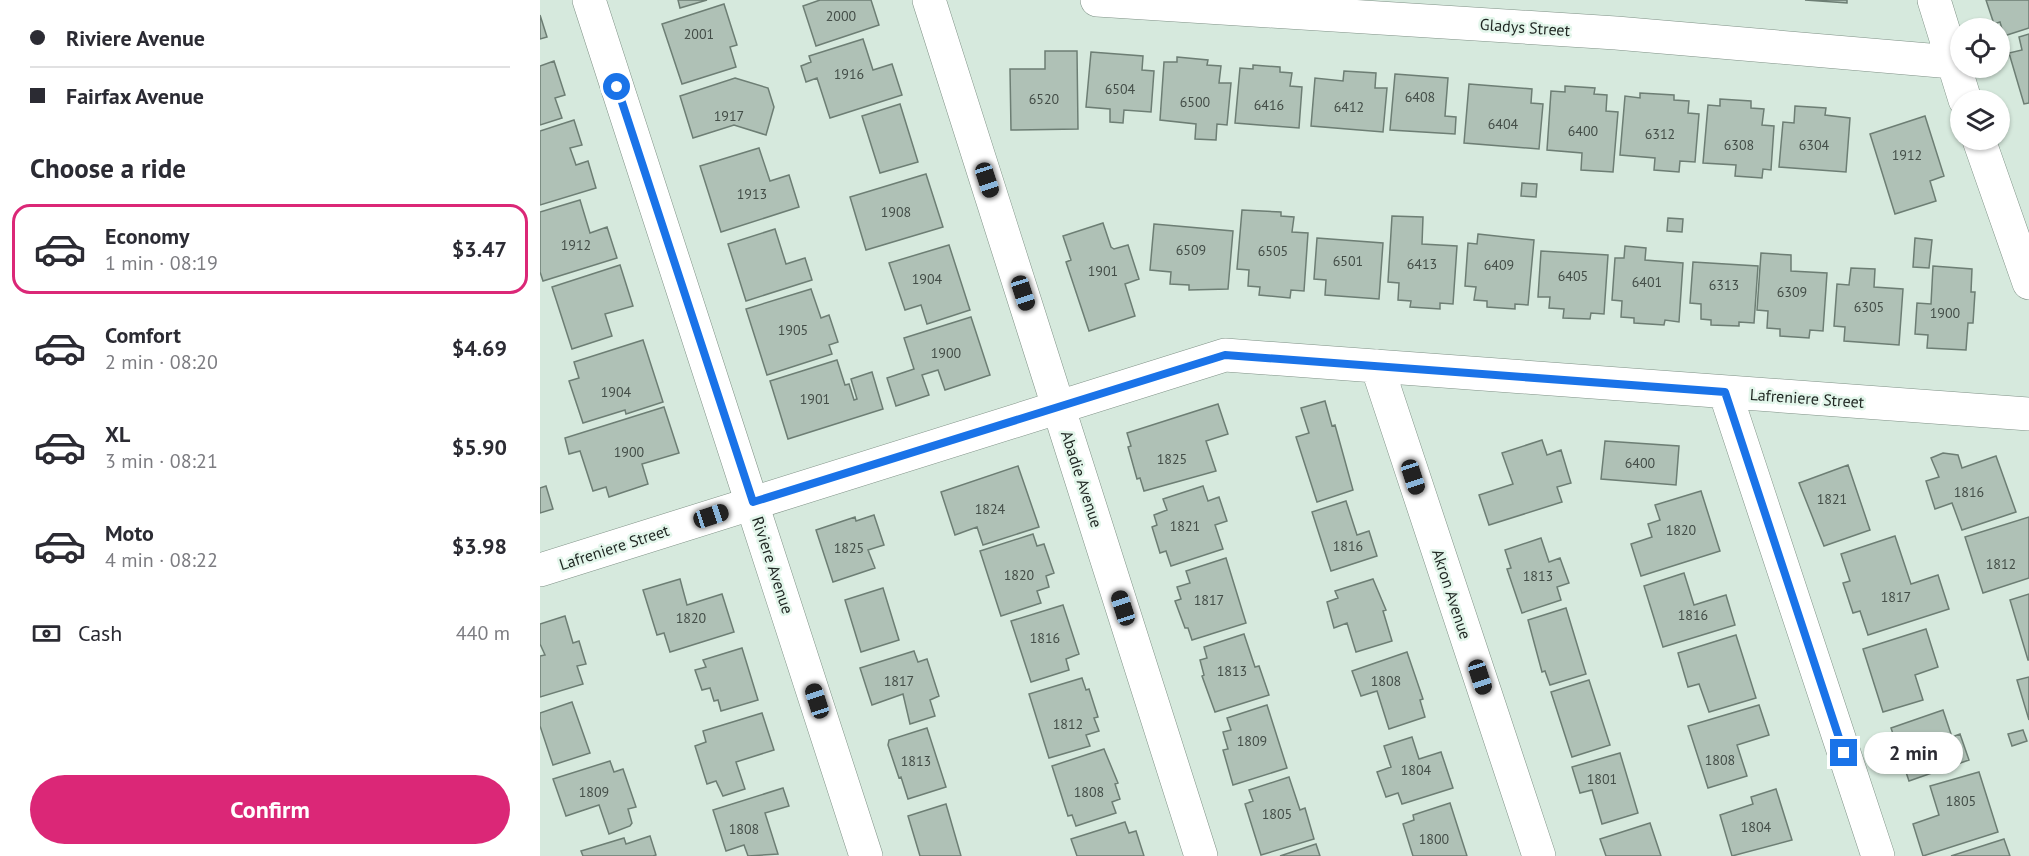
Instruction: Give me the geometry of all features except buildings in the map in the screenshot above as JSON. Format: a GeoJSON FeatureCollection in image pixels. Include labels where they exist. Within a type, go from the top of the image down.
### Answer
{"type":"FeatureCollection","features":[{"type":"Feature","properties":{"kind":"street","name":"Riviere Avenue"},"geometry":{"type":"LineString","coordinates":[[588,0],[753,502],[866,856]]}},
{"type":"Feature","properties":{"kind":"street","name":"Abadie Avenue"},"geometry":{"type":"LineString","coordinates":[[929,0],[1201,856]]}},
{"type":"Feature","properties":{"kind":"street","name":"Gladys Street"},"geometry":{"type":"LineString","coordinates":[[1098,0],[1616,33],[1950,62]]}},
{"type":"Feature","properties":{"kind":"street"},"geometry":{"type":"LineString","coordinates":[[1934,0],[1950,55]]}},
{"type":"Feature","properties":{"kind":"street"},"geometry":{"type":"LineString","coordinates":[[1982,150],[2029,283]]}},
{"type":"Feature","properties":{"kind":"street","name":"Lafreniere Street"},"geometry":{"type":"LineString","coordinates":[[540,570],[1225,355],[2029,414]]}},
{"type":"Feature","properties":{"kind":"street","name":"Akron Avenue"},"geometry":{"type":"LineString","coordinates":[[1377,366],[1539,856]]}},
{"type":"Feature","properties":{"kind":"street"},"geometry":{"type":"LineString","coordinates":[[1725,392],[1878,856]]}},
{"type":"Feature","properties":{"kind":"route"},"geometry":{"type":"LineString","coordinates":[[617,87],[753,502],[1225,355],[1725,392],[1844,753]]}}]}
